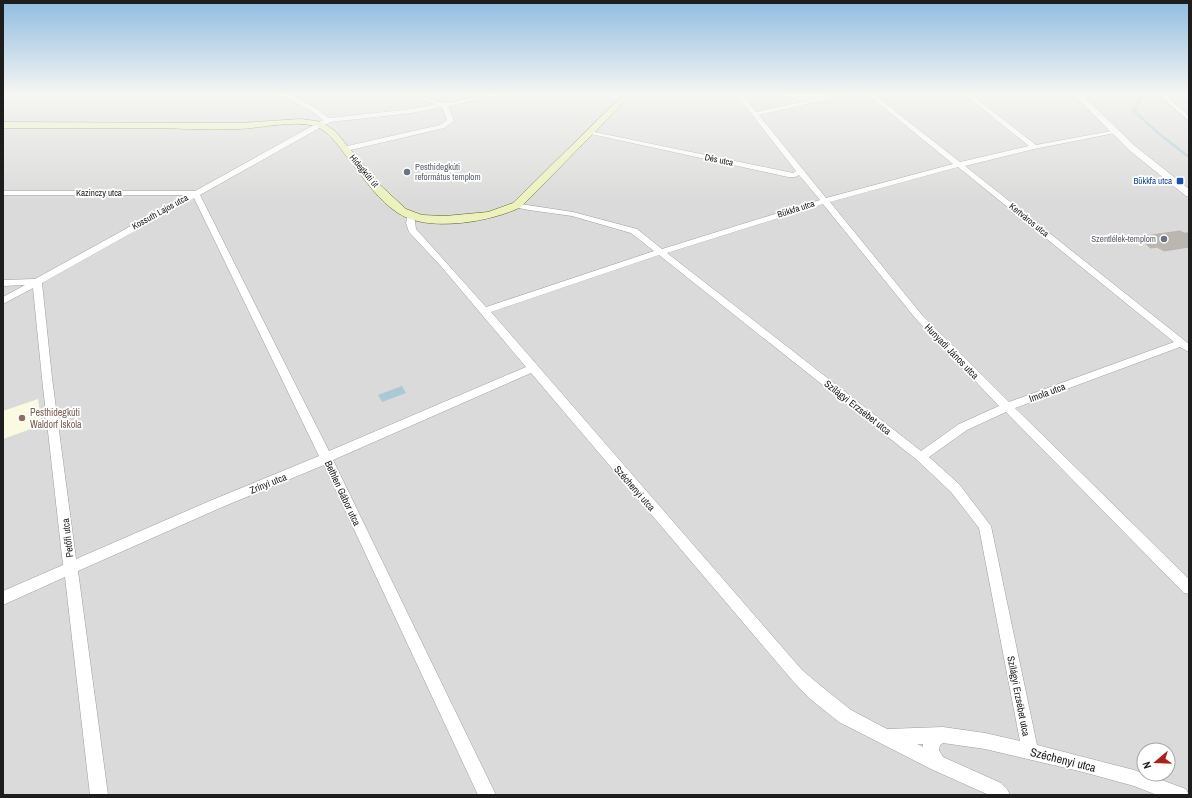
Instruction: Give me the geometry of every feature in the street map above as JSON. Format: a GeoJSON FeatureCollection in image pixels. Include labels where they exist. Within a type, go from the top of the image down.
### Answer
{"type":"FeatureCollection","features":[{"type":"Feature","properties":{"kind":"main road","name":"Hidegkúti út"},"geometry":{"type":"LineString","coordinates":[[327,130],[346,149],[390,202],[411,216],[434,220],[463,219],[490,215],[510,209],[517,205],[596,130]]}},
{"type":"Feature","properties":{"kind":"street","name":"Kossuth Lajos utca"},"geometry":{"type":"LineString","coordinates":[[3,301],[306,130]]}},
{"type":"Feature","properties":{"kind":"street"},"geometry":{"type":"LineString","coordinates":[[346,149],[428,130]]}},
{"type":"Feature","properties":{"kind":"street","name":"Hunyadi János utca"},"geometry":{"type":"LineString","coordinates":[[768,130],[919,317],[1189,588]]}},
{"type":"Feature","properties":{"kind":"street","name":"Kertváros utca"},"geometry":{"type":"LineString","coordinates":[[917,130],[1185,346]]}},
{"type":"Feature","properties":{"kind":"street"},"geometry":{"type":"LineString","coordinates":[[1014,130],[1035,147]]}},
{"type":"Feature","properties":{"kind":"street"},"geometry":{"type":"LineString","coordinates":[[1115,132],[1189,194]]}},
{"type":"Feature","properties":{"kind":"street","name":"Bükkfa utca"},"geometry":{"type":"LineString","coordinates":[[484,311],[824,200],[960,164],[1035,147],[1115,132]]}},
{"type":"Feature","properties":{"kind":"street","name":"Dés utca"},"geometry":{"type":"LineString","coordinates":[[594,133],[788,175],[795,175],[800,171]]}},
{"type":"Feature","properties":{"kind":"street","name":"Kazinczy utca"},"geometry":{"type":"LineString","coordinates":[[3,193],[195,192]]}},
{"type":"Feature","properties":{"kind":"street","name":"Bethlen Gábor utca"},"geometry":{"type":"LineString","coordinates":[[195,192],[326,457],[487,795]]}},
{"type":"Feature","properties":{"kind":"street","name":"Szilágyi Erzsébet utca"},"geometry":{"type":"LineString","coordinates":[[517,205],[573,214],[634,231],[921,456],[956,488],[985,526],[1030,751]]}},
{"type":"Feature","properties":{"kind":"street","name":"Széchenyi utca"},"geometry":{"type":"LineString","coordinates":[[411,216],[410,223],[412,230],[443,262],[787,665],[815,692],[845,716],[937,763],[995,789],[1001,795]]}},
{"type":"Feature","properties":{"kind":"street"},"geometry":{"type":"LineString","coordinates":[[3,283],[38,282]]}},
{"type":"Feature","properties":{"kind":"street","name":"Petőfi utca"},"geometry":{"type":"LineString","coordinates":[[38,282],[70,568],[99,795]]}},
{"type":"Feature","properties":{"kind":"street","name":"Imola utca"},"geometry":{"type":"LineString","coordinates":[[921,456],[963,427],[1007,407],[1185,346]]}},
{"type":"Feature","properties":{"kind":"street","name":"Zrínyi utca"},"geometry":{"type":"LineString","coordinates":[[3,598],[216,504],[303,469],[326,457],[533,368]]}},
{"type":"Feature","properties":{"kind":"street"},"geometry":{"type":"LineString","coordinates":[[937,763],[931,751],[932,740],[943,735]]}},
{"type":"Feature","properties":{"kind":"street","name":"Széchenyi utca"},"geometry":{"type":"LineString","coordinates":[[885,737],[943,735],[985,741],[1083,764],[1134,778],[1180,795]]}},
{"type":"Feature","properties":{"kind":"shaded area"},"geometry":{"type":"Polygon","coordinates":[[[3,130],[1189,130],[1189,795],[3,795],[3,130]]]}},
{"type":"Feature","properties":{"kind":"shaded area","name":"Pesthidegkúti Waldorf Iskola"},"geometry":{"type":"Polygon","coordinates":[[[38,399],[42,425],[3,439],[3,411],[38,399]]]}},
{"type":"Feature","properties":{"kind":"water"},"geometry":{"type":"Polygon","coordinates":[[[402,386],[406,393],[382,402],[378,395],[402,386]]]}},
{"type":"Feature","properties":{"kind":"building","name":"Szentlélek-templom"},"geometry":{"type":"Polygon","coordinates":[[[1180,231],[1189,233],[1189,247],[1164,251],[1157,247],[1151,248],[1137,237],[1180,231]]]}},
{"type":"Feature","properties":{"kind":"waterway"},"geometry":{"type":"LineString","coordinates":[[1155,130],[1189,157]]}},
{"type":"Feature","properties":{"kind":"place","name":"Pesthidegkúti református templom"},"geometry":{"type":"Point","coordinates":[407,172]}},
{"type":"Feature","properties":{"kind":"place","name":"Bükkfa utca"},"geometry":{"type":"Point","coordinates":[1180,181]}},
{"type":"Feature","properties":{"kind":"place","name":"Szentlélek-templom"},"geometry":{"type":"Point","coordinates":[1164,239]}},
{"type":"Feature","properties":{"kind":"place","name":"Pesthidegkúti Waldorf Iskola"},"geometry":{"type":"Point","coordinates":[22,418]}}]}
